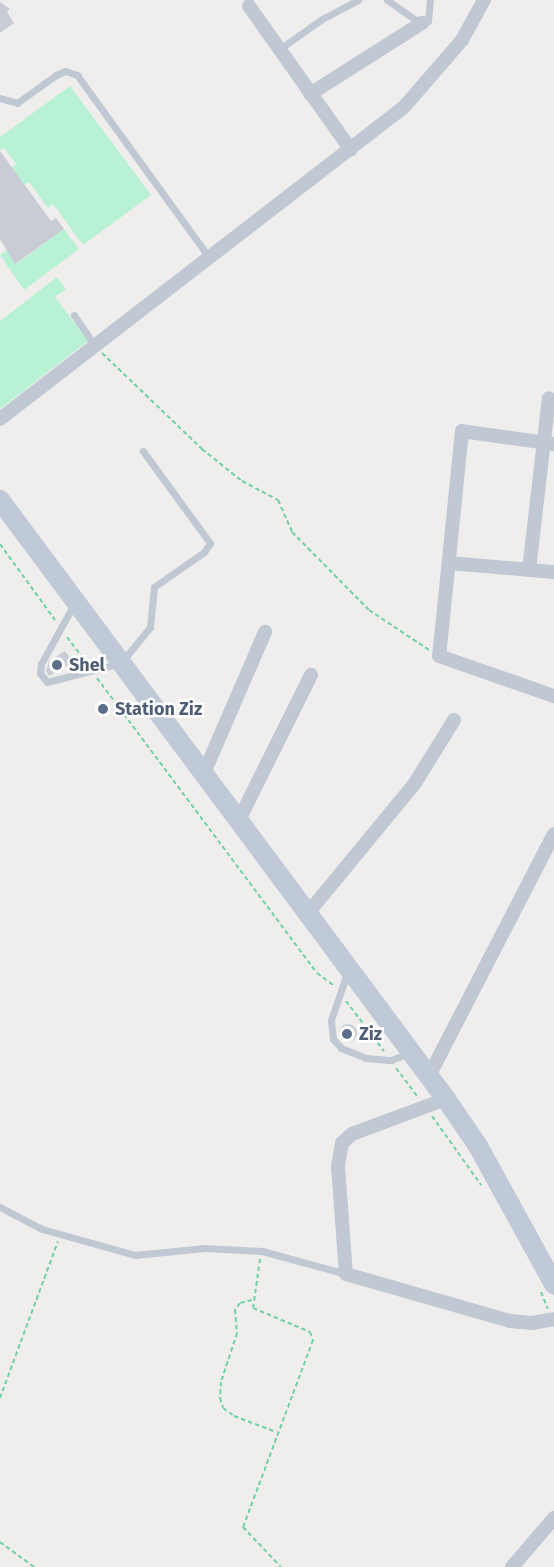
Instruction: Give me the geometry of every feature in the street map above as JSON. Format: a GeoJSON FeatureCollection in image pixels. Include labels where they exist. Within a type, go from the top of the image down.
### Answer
{"type":"FeatureCollection","features":[{"type":"Feature","properties":{"kind":"main road"},"geometry":{"type":"LineString","coordinates":[[0,500],[446,1099],[478,1146],[549,1275]]}},
{"type":"Feature","properties":{"kind":"street"},"geometry":{"type":"LineString","coordinates":[[0,429],[5,416],[208,256],[351,150],[425,86],[462,39],[484,0]]}},
{"type":"Feature","properties":{"kind":"street"},"geometry":{"type":"LineString","coordinates":[[251,2],[310,94],[351,150]]}},
{"type":"Feature","properties":{"kind":"street"},"geometry":{"type":"LineString","coordinates":[[310,94],[422,23]]}},
{"type":"Feature","properties":{"kind":"street"},"geometry":{"type":"LineString","coordinates":[[529,570],[549,443],[549,398]]}},
{"type":"Feature","properties":{"kind":"street"},"geometry":{"type":"LineString","coordinates":[[549,443],[462,430],[439,656],[554,696]]}},
{"type":"Feature","properties":{"kind":"street"},"geometry":{"type":"LineString","coordinates":[[449,563],[554,572]]}},
{"type":"Feature","properties":{"kind":"street"},"geometry":{"type":"LineString","coordinates":[[204,773],[265,632]]}},
{"type":"Feature","properties":{"kind":"street"},"geometry":{"type":"LineString","coordinates":[[239,820],[311,675]]}},
{"type":"Feature","properties":{"kind":"street"},"geometry":{"type":"LineString","coordinates":[[308,913],[415,783],[454,720]]}},
{"type":"Feature","properties":{"kind":"street"},"geometry":{"type":"LineString","coordinates":[[429,1076],[554,834]]}},
{"type":"Feature","properties":{"kind":"street"},"geometry":{"type":"LineString","coordinates":[[446,1099],[352,1134],[340,1148],[346,1274],[510,1321],[553,1319]]}},
{"type":"Feature","properties":{"kind":"street"},"geometry":{"type":"LineString","coordinates":[[512,1567],[554,1518]]}},
{"type":"Feature","properties":{"kind":"lane"},"geometry":{"type":"LineString","coordinates":[[281,48],[315,23],[358,0]]}},
{"type":"Feature","properties":{"kind":"lane"},"geometry":{"type":"LineString","coordinates":[[387,0],[422,23],[428,21],[430,0]]}},
{"type":"Feature","properties":{"kind":"lane"},"geometry":{"type":"LineString","coordinates":[[0,98],[17,103],[56,75],[65,71],[77,75],[208,256]]}},
{"type":"Feature","properties":{"kind":"lane"},"geometry":{"type":"LineString","coordinates":[[74,315],[94,345]]}},
{"type":"Feature","properties":{"kind":"lane"},"geometry":{"type":"LineString","coordinates":[[75,602],[40,664],[44,679],[52,683],[94,673],[121,663],[150,627],[154,587],[204,552],[210,543],[143,451]]}},
{"type":"Feature","properties":{"kind":"lane"},"geometry":{"type":"LineString","coordinates":[[349,969],[331,1020],[333,1039],[356,1055],[391,1060],[412,1052]]}},
{"type":"Feature","properties":{"kind":"lane"},"geometry":{"type":"LineString","coordinates":[[0,1207],[27,1223],[60,1236],[135,1255],[205,1248],[262,1251],[346,1274]]}},
{"type":"Feature","properties":{"kind":"path"},"geometry":{"type":"LineString","coordinates":[[94,345],[166,419],[242,481],[278,500],[292,532],[369,610],[439,656]]}},
{"type":"Feature","properties":{"kind":"path"},"geometry":{"type":"LineString","coordinates":[[0,544],[317,973],[340,993],[486,1192]]}},
{"type":"Feature","properties":{"kind":"path"},"geometry":{"type":"LineString","coordinates":[[0,1398],[60,1236]]}},
{"type":"Feature","properties":{"kind":"path"},"geometry":{"type":"LineString","coordinates":[[262,1251],[252,1300],[254,1309],[300,1327],[312,1336],[309,1357],[276,1432],[243,1527],[281,1567]]}},
{"type":"Feature","properties":{"kind":"path"},"geometry":{"type":"LineString","coordinates":[[549,1275],[553,1319]]}},
{"type":"Feature","properties":{"kind":"path"},"geometry":{"type":"LineString","coordinates":[[252,1300],[240,1303],[235,1310],[237,1333],[221,1382],[220,1398],[223,1407],[234,1416],[276,1432]]}},
{"type":"Feature","properties":{"kind":"path"},"geometry":{"type":"LineString","coordinates":[[0,1542],[34,1567]]}},
{"type":"Feature","properties":{"kind":"green space"},"geometry":{"type":"Polygon","coordinates":[[[70,86],[151,195],[83,245],[53,204],[48,208],[29,182],[24,185],[12,167],[16,164],[4,148],[0,150],[0,137],[70,86]]]}},
{"type":"Feature","properties":{"kind":"green space"},"geometry":{"type":"Polygon","coordinates":[[[64,229],[79,249],[24,290],[0,255],[8,249],[16,264],[64,229]]]}},
{"type":"Feature","properties":{"kind":"green space"},"geometry":{"type":"Polygon","coordinates":[[[57,277],[66,289],[55,297],[88,341],[0,409],[0,321],[57,277]]]}},
{"type":"Feature","properties":{"kind":"building"},"geometry":{"type":"Polygon","coordinates":[[[0,2],[10,9],[7,12],[14,23],[0,33],[0,2]]]}},
{"type":"Feature","properties":{"kind":"building"},"geometry":{"type":"Polygon","coordinates":[[[0,151],[51,221],[56,218],[64,229],[15,264],[0,239],[0,151]]]}},
{"type":"Feature","properties":{"kind":"building","name":"Shel"},"geometry":{"type":"Polygon","coordinates":[[[65,651],[73,662],[49,676],[46,671],[49,661],[65,651]]]}},
{"type":"Feature","properties":{"kind":"building","name":"Ziz"},"geometry":{"type":"Polygon","coordinates":[[[348,1024],[354,1027],[357,1033],[354,1039],[348,1042],[342,1039],[339,1033],[342,1027],[348,1024]]]}},
{"type":"Feature","properties":{"kind":"place","name":"Shel"},"geometry":{"type":"Point","coordinates":[57,665]}},
{"type":"Feature","properties":{"kind":"place","name":"Station Ziz"},"geometry":{"type":"Point","coordinates":[103,709]}},
{"type":"Feature","properties":{"kind":"place","name":"Ziz"},"geometry":{"type":"Point","coordinates":[347,1034]}}]}
